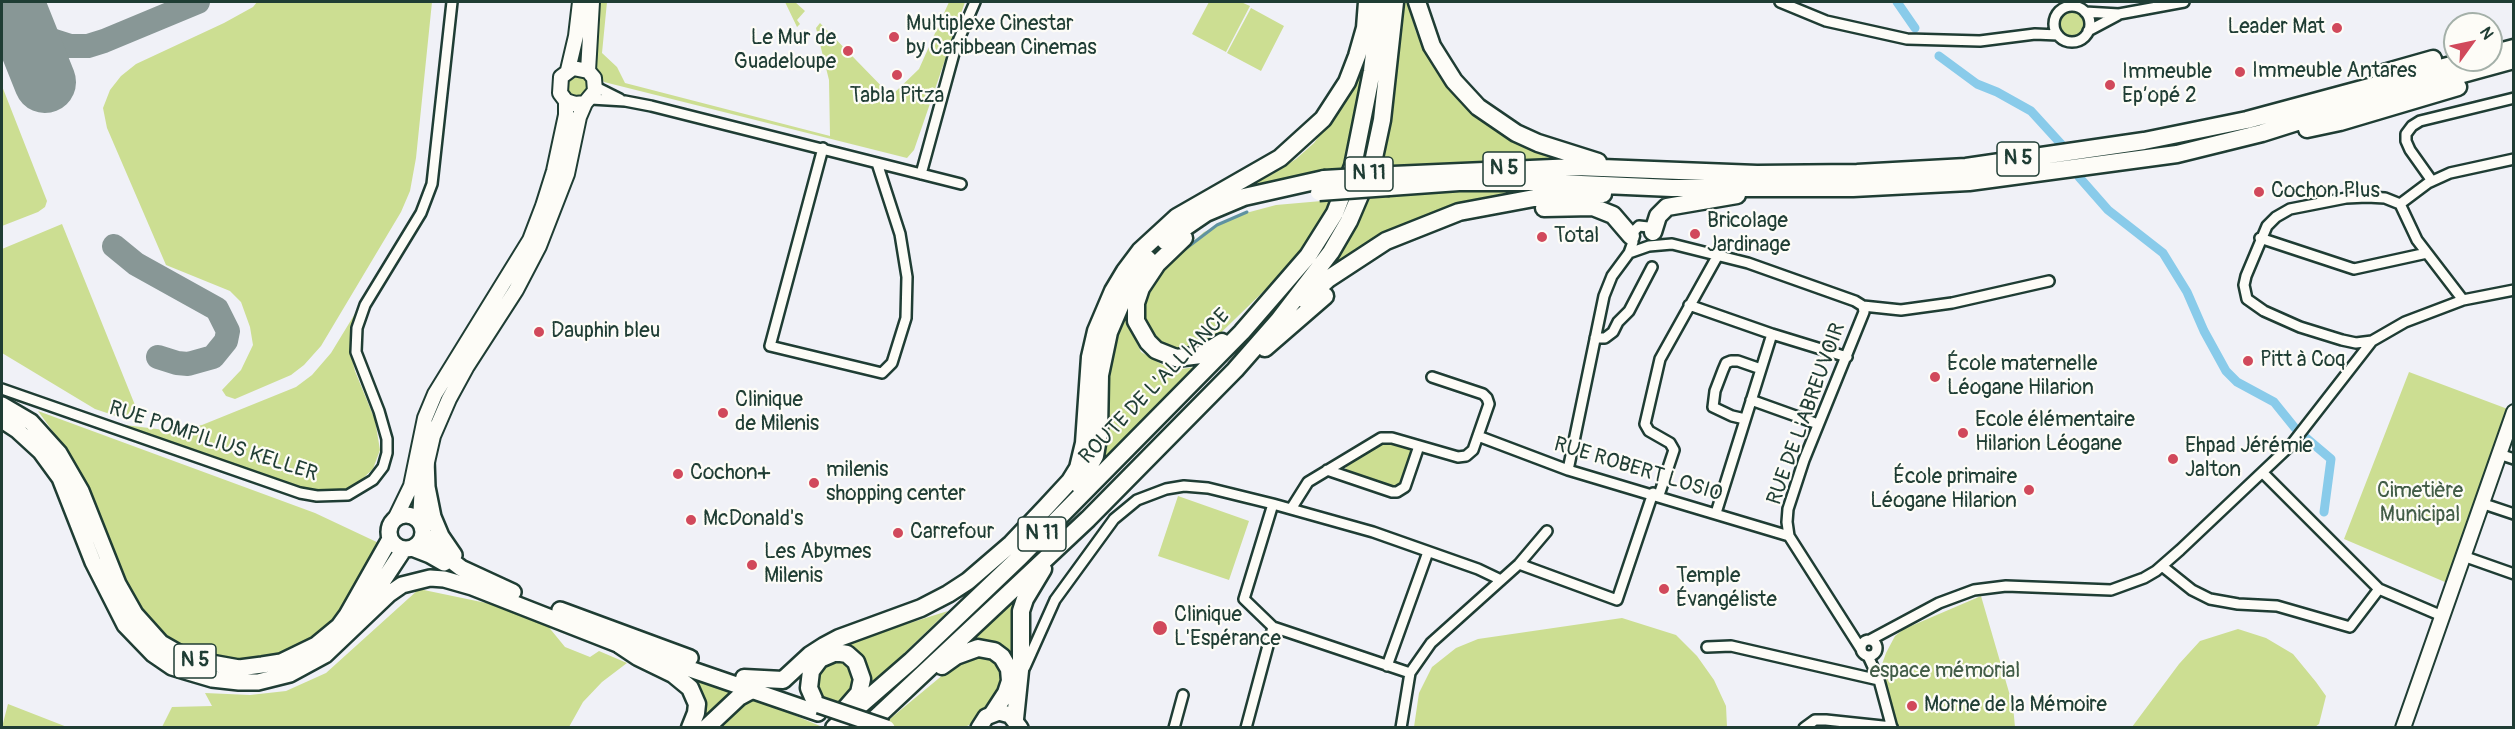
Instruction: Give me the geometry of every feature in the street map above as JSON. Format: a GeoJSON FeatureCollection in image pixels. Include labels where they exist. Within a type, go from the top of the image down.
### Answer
{"type":"FeatureCollection","features":[{"type":"Feature","properties":{"kind":"highway"},"geometry":{"type":"LineString","coordinates":[[706,728],[739,697],[748,684],[783,681],[810,655],[824,646],[921,608],[968,581],[1011,544],[1070,481],[1078,468],[1084,443],[1090,357],[1096,331],[1113,291],[1140,251],[1177,217],[1280,158],[1323,119],[1347,82],[1357,56],[1365,28],[1367,2]]}},
{"type":"Feature","properties":{"kind":"highway","name":"ROUTE DE L'ALLIANCE"},"geometry":{"type":"LineString","coordinates":[[834,728],[911,661],[1158,419],[1242,332],[1308,256],[1335,213],[1353,166],[1364,117],[1380,2]]}},
{"type":"Feature","properties":{"kind":"highway","name":"ROUTE DE L'ALLIANCE"},"geometry":{"type":"LineString","coordinates":[[865,728],[1088,519],[1235,370],[1278,321],[1331,252],[1349,221],[1372,167],[1382,120],[1395,2]]}},
{"type":"Feature","properties":{"kind":"highway"},"geometry":{"type":"LineString","coordinates":[[1417,2],[1432,46],[1454,81],[1478,107],[1510,130],[1538,143],[1616,168]]}},
{"type":"Feature","properties":{"kind":"highway"},"geometry":{"type":"LineString","coordinates":[[2276,120],[2301,98],[2443,57]]}},
{"type":"Feature","properties":{"kind":"highway","name":"N 5"},"geometry":{"type":"LineString","coordinates":[[1322,185],[1391,181],[1498,169],[1616,168],[1690,173],[1757,174],[1857,173],[1966,167],[2276,120],[2360,102],[2514,60]]}},
{"type":"Feature","properties":{"kind":"highway","name":"N 5"},"geometry":{"type":"LineString","coordinates":[[1391,181],[1535,182],[1672,188],[1853,188],[1969,182],[2177,154],[2276,120],[2443,68]]}},
{"type":"Feature","properties":{"kind":"highway"},"geometry":{"type":"LineString","coordinates":[[2276,120],[2308,129],[2414,101],[2514,70]]}},
{"type":"Feature","properties":{"kind":"highway"},"geometry":{"type":"LineString","coordinates":[[1203,201],[1265,184],[1322,185]]}},
{"type":"Feature","properties":{"kind":"highway"},"geometry":{"type":"LineString","coordinates":[[1242,332],[1201,355],[1176,358],[1164,355],[1148,342],[1136,321],[1136,303],[1141,288],[1157,264],[1191,232],[1241,207],[1322,185]]}},
{"type":"Feature","properties":{"kind":"highway"},"geometry":{"type":"LineString","coordinates":[[1041,535],[1081,483],[1095,456],[1099,432],[1100,375],[1109,332],[1127,290],[1142,265],[1171,235],[1206,213],[1244,197],[1322,185]]}},
{"type":"Feature","properties":{"kind":"highway"},"geometry":{"type":"LineString","coordinates":[[1278,321],[1356,259],[1406,232],[1459,212],[1534,198],[1627,193],[1753,192],[1807,188]]}},
{"type":"Feature","properties":{"kind":"highway"},"geometry":{"type":"LineString","coordinates":[[1235,370],[1275,340],[1335,287],[1392,249],[1441,228],[1487,214],[1533,208],[1593,207],[1613,214],[1643,240],[1658,216],[1667,207],[1753,192]]}},
{"type":"Feature","properties":{"kind":"highway"},"geometry":{"type":"LineString","coordinates":[[1017,723],[1022,611],[1025,599],[1036,577],[1088,519]]}},
{"type":"Feature","properties":{"kind":"highway"},"geometry":{"type":"LineString","coordinates":[[620,645],[638,657],[673,674],[690,688],[697,704],[690,728]]}},
{"type":"Feature","properties":{"kind":"highway"},"geometry":{"type":"LineString","coordinates":[[871,728],[944,664],[956,656],[978,648],[994,651],[1006,662],[1009,669],[1009,687],[981,723]]}},
{"type":"Feature","properties":{"kind":"highway"},"geometry":{"type":"LineString","coordinates":[[818,708],[809,688],[809,676],[814,665],[820,659],[834,653],[852,658],[862,674],[861,689],[829,728]]}},
{"type":"Feature","properties":{"kind":"main road"},"geometry":{"type":"LineString","coordinates":[[580,2],[576,36],[568,70],[559,82],[560,93],[566,101],[576,104],[590,96]]}},
{"type":"Feature","properties":{"kind":"main road"},"geometry":{"type":"LineString","coordinates":[[588,71],[592,2]]}},
{"type":"Feature","properties":{"kind":"main road"},"geometry":{"type":"LineString","coordinates":[[408,548],[417,545],[422,527],[420,501],[426,459],[433,436],[467,366],[516,290],[540,246],[567,174],[579,117],[590,96],[594,78],[588,71],[578,67],[568,70]]}},
{"type":"Feature","properties":{"kind":"main road"},"geometry":{"type":"LineString","coordinates":[[513,602],[473,583],[430,555],[396,546],[390,540],[389,530],[411,486],[425,418],[435,394],[530,240],[543,206],[556,159],[566,115],[566,101]]}},
{"type":"Feature","properties":{"kind":"main road","name":"N 5"},"geometry":{"type":"LineString","coordinates":[[2,405],[31,422],[59,453],[81,491],[118,584],[135,614],[161,643],[189,659],[239,668],[281,662],[316,645],[339,626],[347,615],[390,540]]}},
{"type":"Feature","properties":{"kind":"main road"},"geometry":{"type":"LineString","coordinates":[[2403,728],[2514,412]]}},
{"type":"Feature","properties":{"kind":"main road","name":"N 5"},"geometry":{"type":"LineString","coordinates":[[2,420],[28,439],[60,478],[93,562],[119,617],[153,654],[172,667],[212,679],[239,682],[275,679],[307,667],[326,655],[348,634],[408,548]]}},
{"type":"Feature","properties":{"kind":"main road"},"geometry":{"type":"LineString","coordinates":[[426,459],[429,499],[441,536],[459,560],[490,582]]}},
{"type":"Feature","properties":{"kind":"main road"},"geometry":{"type":"LineString","coordinates":[[396,517],[409,514],[422,527],[439,551],[461,568],[490,582],[748,684]]}},
{"type":"Feature","properties":{"kind":"main road"},"geometry":{"type":"LineString","coordinates":[[348,634],[389,594],[414,581],[430,578],[444,579],[513,602],[620,645],[887,728]]}},
{"type":"Feature","properties":{"kind":"main road"},"geometry":{"type":"LineString","coordinates":[[818,708],[860,728]]}},
{"type":"Feature","properties":{"kind":"main road"},"geometry":{"type":"LineString","coordinates":[[981,723],[1005,713],[1017,723]]}},
{"type":"Feature","properties":{"kind":"street","name":"RUE POMPILIUS KELLER"},"geometry":{"type":"LineString","coordinates":[[2,389],[300,493],[317,496],[348,495],[373,480],[382,467],[387,453],[387,439],[379,411],[356,352],[357,328],[365,305],[421,213],[432,184],[452,2]]}},
{"type":"Feature","properties":{"kind":"street"},"geometry":{"type":"LineString","coordinates":[[921,174],[956,46],[975,2]]}},
{"type":"Feature","properties":{"kind":"street"},"geometry":{"type":"LineString","coordinates":[[1779,2],[1846,27],[1888,37],[1926,41],[1980,41],[2035,34],[2058,35],[2067,41],[2077,41],[2088,30],[2119,14],[2184,2]]}},
{"type":"Feature","properties":{"kind":"street"},"geometry":{"type":"LineString","coordinates":[[2058,35],[2055,21],[2061,6],[2119,14]]}},
{"type":"Feature","properties":{"kind":"street"},"geometry":{"type":"LineString","coordinates":[[2080,7],[2089,21],[2088,30]]}},
{"type":"Feature","properties":{"kind":"street"},"geometry":{"type":"LineString","coordinates":[[2035,34],[2055,21]]}},
{"type":"Feature","properties":{"kind":"street"},"geometry":{"type":"LineString","coordinates":[[590,96],[625,101],[823,148],[961,184]]}},
{"type":"Feature","properties":{"kind":"street"},"geometry":{"type":"LineString","coordinates":[[2432,181],[2406,141],[2406,134],[2412,126],[2420,121],[2514,98]]}},
{"type":"Feature","properties":{"kind":"street"},"geometry":{"type":"LineString","coordinates":[[823,148],[770,346],[882,373],[892,363],[901,333],[907,309],[907,288],[900,234],[877,163]]}},
{"type":"Feature","properties":{"kind":"street"},"geometry":{"type":"LineString","coordinates":[[2400,204],[2432,181],[2450,173],[2514,159]]}},
{"type":"Feature","properties":{"kind":"street"},"geometry":{"type":"LineString","coordinates":[[2372,341],[2356,343],[2300,327],[2254,306],[2247,299],[2244,285],[2260,238],[2276,217],[2290,209],[2310,204],[2367,197],[2385,198],[2400,204],[2417,240],[2463,300]]}},
{"type":"Feature","properties":{"kind":"street"},"geometry":{"type":"LineString","coordinates":[[2260,238],[2354,269],[2427,253]]}},
{"type":"Feature","properties":{"kind":"street"},"geometry":{"type":"LineString","coordinates":[[1568,470],[1607,286],[1629,253],[1643,240],[1718,255],[1855,301],[1863,306],[1912,309],[1952,303],[2049,281]]}},
{"type":"Feature","properties":{"kind":"street"},"geometry":{"type":"LineString","coordinates":[[1518,564],[1617,600],[1674,450],[1670,442],[1652,433],[1644,424],[1660,359],[1718,255]]}},
{"type":"Feature","properties":{"kind":"street"},"geometry":{"type":"LineString","coordinates":[[1595,338],[1605,338],[1613,332],[1618,322],[1629,310],[1652,267]]}},
{"type":"Feature","properties":{"kind":"street"},"geometry":{"type":"LineString","coordinates":[[1804,728],[1815,720],[1892,727],[1870,649],[1891,631],[1939,603],[1974,590],[2006,586],[2111,590],[2134,583],[2162,566],[2291,445],[2372,341],[2405,322],[2463,300],[2514,290]]}},
{"type":"Feature","properties":{"kind":"street"},"geometry":{"type":"LineString","coordinates":[[1689,305],[1847,357]]}},
{"type":"Feature","properties":{"kind":"street","name":"RUE DE L'ABREUVOIR"},"geometry":{"type":"LineString","coordinates":[[1863,306],[1864,312],[1818,424],[1788,509],[1789,536],[1847,625],[1870,649]]}},
{"type":"Feature","properties":{"kind":"street"},"geometry":{"type":"LineString","coordinates":[[1716,513],[1772,334]]}},
{"type":"Feature","properties":{"kind":"street"},"geometry":{"type":"LineString","coordinates":[[1745,419],[1713,407],[1715,392],[1723,370],[1731,361],[1761,369]]}},
{"type":"Feature","properties":{"kind":"street"},"geometry":{"type":"LineString","coordinates":[[1291,509],[1308,482],[1381,438],[1392,438],[1462,457],[1473,450],[1489,404],[1487,398],[1484,394],[1432,377]]}},
{"type":"Feature","properties":{"kind":"street"},"geometry":{"type":"LineString","coordinates":[[1751,400],[1818,424]]}},
{"type":"Feature","properties":{"kind":"street","name":"RUE ROBERT LOSIO"},"geometry":{"type":"LineString","coordinates":[[1478,436],[1568,470],[1656,494],[1789,536]]}},
{"type":"Feature","properties":{"kind":"street"},"geometry":{"type":"LineString","coordinates":[[1327,470],[1397,492],[1405,487],[1419,446]]}},
{"type":"Feature","properties":{"kind":"street"},"geometry":{"type":"LineString","coordinates":[[2499,454],[2514,459]]}},
{"type":"Feature","properties":{"kind":"street"},"geometry":{"type":"LineString","coordinates":[[2263,473],[2379,589],[2442,616]]}},
{"type":"Feature","properties":{"kind":"street"},"geometry":{"type":"LineString","coordinates":[[1020,677],[1055,600],[1114,519],[1137,500],[1166,489],[1184,486],[1208,488],[1273,504],[1372,532],[1478,569],[1501,580]]}},
{"type":"Feature","properties":{"kind":"street"},"geometry":{"type":"LineString","coordinates":[[2481,503],[2514,514]]}},
{"type":"Feature","properties":{"kind":"street"},"geometry":{"type":"LineString","coordinates":[[1273,504],[1244,599],[1273,627],[1410,674]]}},
{"type":"Feature","properties":{"kind":"street"},"geometry":{"type":"LineString","coordinates":[[1401,728],[1410,674],[1431,643],[1518,564],[1547,531]]}},
{"type":"Feature","properties":{"kind":"street"},"geometry":{"type":"LineString","coordinates":[[1387,666],[1428,552]]}},
{"type":"Feature","properties":{"kind":"street"},"geometry":{"type":"LineString","coordinates":[[2463,556],[2514,574]]}},
{"type":"Feature","properties":{"kind":"street"},"geometry":{"type":"LineString","coordinates":[[2162,566],[2192,590],[2210,599],[2238,604],[2277,606],[2350,627],[2379,589]]}},
{"type":"Feature","properties":{"kind":"street"},"geometry":{"type":"LineString","coordinates":[[1246,728],[1273,627]]}},
{"type":"Feature","properties":{"kind":"street"},"geometry":{"type":"LineString","coordinates":[[1707,647],[1731,645],[1879,680]]}},
{"type":"Feature","properties":{"kind":"street"},"geometry":{"type":"LineString","coordinates":[[1174,728],[1183,694]]}},
{"type":"Feature","properties":{"kind":"green space"},"geometry":{"type":"Polygon","coordinates":[[[257,2],[432,2],[416,158],[410,191],[401,212],[321,346],[304,365],[291,375],[235,399],[226,396],[222,390],[241,370],[253,345],[250,327],[241,302],[230,291],[166,265],[107,128],[103,108],[110,90],[121,76],[136,64],[224,23],[253,7],[257,2]]]}},
{"type":"Feature","properties":{"kind":"green space"},"geometry":{"type":"Polygon","coordinates":[[[600,2],[607,2],[602,53],[617,67],[625,83],[830,136],[829,80],[816,28],[820,23],[891,96],[919,69],[949,2],[965,2],[914,150],[907,158],[604,82],[594,65],[594,37],[599,26],[600,2]]]}},
{"type":"Feature","properties":{"kind":"green space"},"geometry":{"type":"Polygon","coordinates":[[[785,2],[795,2],[805,11],[797,20],[800,24],[797,27],[785,2]]]}},
{"type":"Feature","properties":{"kind":"green space"},"geometry":{"type":"Polygon","coordinates":[[[1209,2],[1241,2],[1250,6],[1226,52],[1192,34],[1209,2]]]}},
{"type":"Feature","properties":{"kind":"green space"},"geometry":{"type":"Polygon","coordinates":[[[1400,2],[1407,2],[1416,32],[1427,55],[1449,90],[1485,124],[1513,141],[1572,163],[1377,172],[1400,2]]]}},
{"type":"Feature","properties":{"kind":"green space"},"geometry":{"type":"Polygon","coordinates":[[[1251,8],[1284,26],[1261,71],[1227,53],[1251,8]]]}},
{"type":"Feature","properties":{"kind":"green space"},"geometry":{"type":"Polygon","coordinates":[[[2072,11],[2081,15],[2085,24],[2081,33],[2072,37],[2063,33],[2059,24],[2063,15],[2072,11]]]}},
{"type":"Feature","properties":{"kind":"green space"},"geometry":{"type":"Polygon","coordinates":[[[1367,50],[1356,134],[1345,174],[1252,184],[1296,159],[1314,143],[1350,93],[1367,50]]]}},
{"type":"Feature","properties":{"kind":"green space"},"geometry":{"type":"Polygon","coordinates":[[[574,71],[590,79],[586,98],[568,98],[563,80],[574,71]]]}},
{"type":"Feature","properties":{"kind":"green space"},"geometry":{"type":"Polygon","coordinates":[[[2,86],[47,201],[45,207],[38,212],[2,226],[2,86]]]}},
{"type":"Feature","properties":{"kind":"green space"},"geometry":{"type":"Polygon","coordinates":[[[1522,188],[1600,192],[1450,208],[1378,237],[1328,270],[1344,244],[1365,196],[1438,190],[1522,188]]]}},
{"type":"Feature","properties":{"kind":"green space"},"geometry":{"type":"Polygon","coordinates":[[[1333,200],[1328,216],[1296,260],[1204,349],[1168,353],[1141,326],[1143,298],[1154,277],[1204,232],[1246,213],[1276,205],[1333,200]]]}},
{"type":"Feature","properties":{"kind":"green space"},"geometry":{"type":"Polygon","coordinates":[[[62,224],[140,419],[119,417],[95,409],[2,353],[2,249],[62,224]]]}},
{"type":"Feature","properties":{"kind":"green space"},"geometry":{"type":"Polygon","coordinates":[[[1132,292],[1127,322],[1141,352],[1163,365],[1182,369],[1194,367],[1196,370],[1092,476],[1113,336],[1132,292]]]}},
{"type":"Feature","properties":{"kind":"green space"},"geometry":{"type":"Polygon","coordinates":[[[356,312],[350,336],[350,351],[355,371],[375,420],[380,450],[373,469],[358,483],[343,490],[327,493],[306,492],[125,425],[173,431],[202,425],[296,387],[312,375],[331,353],[356,312]]]}},
{"type":"Feature","properties":{"kind":"green space","name":"Cimetière Municipal"},"geometry":{"type":"Polygon","coordinates":[[[2409,372],[2513,411],[2452,585],[2344,539],[2409,372]]]}},
{"type":"Feature","properties":{"kind":"green space"},"geometry":{"type":"Polygon","coordinates":[[[38,411],[315,513],[383,545],[338,618],[305,646],[275,658],[241,663],[207,656],[179,645],[155,627],[132,597],[67,451],[38,411]]]}},
{"type":"Feature","properties":{"kind":"green space"},"geometry":{"type":"Polygon","coordinates":[[[1384,440],[1410,447],[1413,453],[1401,485],[1396,489],[1349,475],[1345,470],[1347,464],[1384,440]]]}},
{"type":"Feature","properties":{"kind":"green space"},"geometry":{"type":"Polygon","coordinates":[[[1178,496],[1249,521],[1229,580],[1158,556],[1178,496]]]}},
{"type":"Feature","properties":{"kind":"green space"},"geometry":{"type":"Polygon","coordinates":[[[419,589],[491,604],[547,625],[565,647],[590,657],[599,651],[627,663],[602,682],[583,702],[569,727],[162,727],[172,707],[212,706],[205,693],[250,695],[286,691],[326,673],[419,589]]]}},
{"type":"Feature","properties":{"kind":"green space"},"geometry":{"type":"Polygon","coordinates":[[[1023,590],[1013,663],[956,651],[1023,590]]]}},
{"type":"Feature","properties":{"kind":"green space","name":"espace mémorial"},"geometry":{"type":"Polygon","coordinates":[[[1981,596],[2013,706],[2015,727],[1894,727],[1894,716],[1880,670],[1895,636],[1904,629],[1981,596]]]}},
{"type":"Feature","properties":{"kind":"green space"},"geometry":{"type":"Polygon","coordinates":[[[948,611],[864,692],[839,645],[948,611]]]}},
{"type":"Feature","properties":{"kind":"green space"},"geometry":{"type":"Polygon","coordinates":[[[1622,618],[1676,635],[1697,656],[1714,680],[1726,706],[1727,727],[1414,727],[1419,693],[1432,667],[1456,648],[1478,639],[1622,618]]]}},
{"type":"Feature","properties":{"kind":"green space"},"geometry":{"type":"Polygon","coordinates":[[[2238,629],[2266,638],[2293,654],[2326,696],[2319,724],[2315,727],[2132,727],[2179,664],[2200,641],[2238,629]]]}},
{"type":"Feature","properties":{"kind":"green space"},"geometry":{"type":"Polygon","coordinates":[[[988,655],[1005,673],[998,701],[973,723],[965,727],[898,727],[885,723],[950,669],[975,656],[988,655]]]}},
{"type":"Feature","properties":{"kind":"green space"},"geometry":{"type":"Polygon","coordinates":[[[843,661],[850,663],[858,682],[840,707],[820,701],[813,678],[824,665],[843,661]]]}},
{"type":"Feature","properties":{"kind":"green space"},"geometry":{"type":"Polygon","coordinates":[[[687,677],[736,695],[701,723],[706,711],[704,698],[696,685],[687,677]]]}},
{"type":"Feature","properties":{"kind":"green space"},"geometry":{"type":"Polygon","coordinates":[[[751,697],[820,726],[714,728],[751,697]]]}},
{"type":"Feature","properties":{"kind":"green space"},"geometry":{"type":"Polygon","coordinates":[[[8,704],[67,727],[2,727],[8,704]]]}},
{"type":"Feature","properties":{"kind":"waterway"},"geometry":{"type":"LineString","coordinates":[[1897,2],[1915,28]]}},
{"type":"Feature","properties":{"kind":"waterway"},"geometry":{"type":"LineString","coordinates":[[1939,56],[1977,84],[2031,111],[2062,145]]}},
{"type":"Feature","properties":{"kind":"waterway"},"geometry":{"type":"LineString","coordinates":[[2079,177],[2108,210],[2163,253],[2187,292],[2204,331],[2226,371],[2237,382],[2274,402],[2295,428]]}},
{"type":"Feature","properties":{"kind":"waterway"},"geometry":{"type":"LineString","coordinates":[[1180,253],[1217,225],[1247,212]]}},
{"type":"Feature","properties":{"kind":"waterway"},"geometry":{"type":"LineString","coordinates":[[2305,437],[2331,459],[2324,512]]}},
{"type":"Feature","properties":{"kind":"taxiway"},"geometry":{"type":"LineString","coordinates":[[15,6],[36,32],[48,39],[70,46],[88,46],[198,2]]}},
{"type":"Feature","properties":{"kind":"taxiway"},"geometry":{"type":"LineString","coordinates":[[114,246],[136,264],[217,309],[228,331],[226,341],[213,357],[188,364],[158,357]]}},
{"type":"Feature","properties":{"kind":"runway"},"geometry":{"type":"LineString","coordinates":[[13,2],[45,82]]}},
{"type":"Feature","properties":{"kind":"place","name":"Leader Mat"},"geometry":{"type":"Point","coordinates":[2337,28]}},
{"type":"Feature","properties":{"kind":"place","name":"Multiplexe Cinestar by Caribbean Cinemas"},"geometry":{"type":"Point","coordinates":[894,37]}},
{"type":"Feature","properties":{"kind":"place","name":"Le Mur de Guadeloupe"},"geometry":{"type":"Point","coordinates":[848,51]}},
{"type":"Feature","properties":{"kind":"place","name":"Immeuble Antares"},"geometry":{"type":"Point","coordinates":[2240,72]}},
{"type":"Feature","properties":{"kind":"place","name":"Tabla Pitza"},"geometry":{"type":"Point","coordinates":[897,75]}},
{"type":"Feature","properties":{"kind":"place","name":"Immeuble Ep’opé 2"},"geometry":{"type":"Point","coordinates":[2110,85]}},
{"type":"Feature","properties":{"kind":"place","name":"Cochon Plus"},"geometry":{"type":"Point","coordinates":[2259,192]}},
{"type":"Feature","properties":{"kind":"place","name":"Bricolage Jardinage"},"geometry":{"type":"Point","coordinates":[1695,234]}},
{"type":"Feature","properties":{"kind":"place","name":"Total"},"geometry":{"type":"Point","coordinates":[1542,237]}},
{"type":"Feature","properties":{"kind":"place","name":"Dauphin bleu"},"geometry":{"type":"Point","coordinates":[539,332]}},
{"type":"Feature","properties":{"kind":"place","name":"Pitt à Coq"},"geometry":{"type":"Point","coordinates":[2248,361]}},
{"type":"Feature","properties":{"kind":"place","name":"École maternelle Léogane Hilarion"},"geometry":{"type":"Point","coordinates":[1935,377]}},
{"type":"Feature","properties":{"kind":"place","name":"Clinique de Milenis"},"geometry":{"type":"Point","coordinates":[723,413]}},
{"type":"Feature","properties":{"kind":"place","name":"Ecole élémentaire Hilarion Léogane"},"geometry":{"type":"Point","coordinates":[1963,433]}},
{"type":"Feature","properties":{"kind":"place","name":"Ehpad Jérémie Jalton"},"geometry":{"type":"Point","coordinates":[2173,459]}},
{"type":"Feature","properties":{"kind":"place","name":"Cochon+"},"geometry":{"type":"Point","coordinates":[678,474]}},
{"type":"Feature","properties":{"kind":"place","name":"milenis shopping center"},"geometry":{"type":"Point","coordinates":[814,483]}},
{"type":"Feature","properties":{"kind":"place","name":"École primaire Léogane Hilarion"},"geometry":{"type":"Point","coordinates":[2029,490]}},
{"type":"Feature","properties":{"kind":"place","name":"McDonald's"},"geometry":{"type":"Point","coordinates":[691,520]}},
{"type":"Feature","properties":{"kind":"place","name":"Carrefour"},"geometry":{"type":"Point","coordinates":[898,533]}},
{"type":"Feature","properties":{"kind":"place","name":"Les Abymes Milenis"},"geometry":{"type":"Point","coordinates":[752,565]}},
{"type":"Feature","properties":{"kind":"place","name":"Temple Évangéliste"},"geometry":{"type":"Point","coordinates":[1664,589]}},
{"type":"Feature","properties":{"kind":"place","name":"Clinique L'Espérance"},"geometry":{"type":"Point","coordinates":[1160,628]}},
{"type":"Feature","properties":{"kind":"place","name":"Morne de la Mémoire"},"geometry":{"type":"Point","coordinates":[1912,706]}}]}
